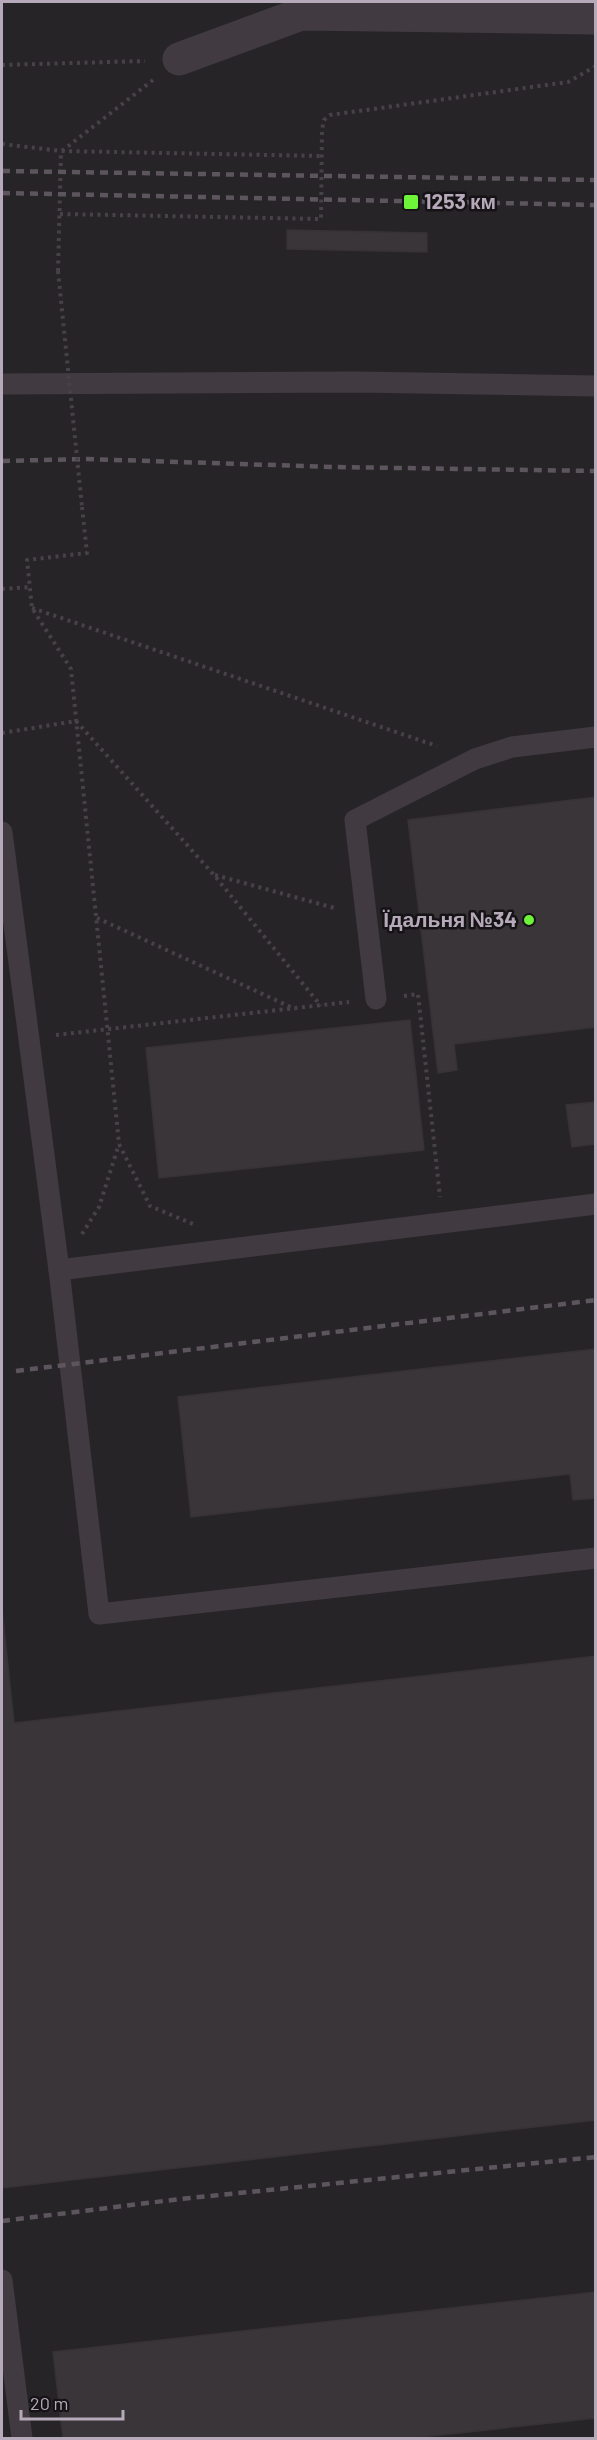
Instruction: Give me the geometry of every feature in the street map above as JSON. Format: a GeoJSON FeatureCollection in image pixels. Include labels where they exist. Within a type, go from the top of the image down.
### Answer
{"type":"FeatureCollection","features":[{"type":"Feature","properties":{"kind":"street"},"geometry":{"type":"LineString","coordinates":[[179,59],[301,14],[596,18]]}},
{"type":"Feature","properties":{"kind":"lane"},"geometry":{"type":"LineString","coordinates":[[2,384],[356,382],[596,386]]}},
{"type":"Feature","properties":{"kind":"lane"},"geometry":{"type":"LineString","coordinates":[[376,999],[355,820],[476,759],[512,747],[596,737]]}},
{"type":"Feature","properties":{"kind":"lane"},"geometry":{"type":"LineString","coordinates":[[2,832],[59,1270],[99,1614],[596,1558]]}},
{"type":"Feature","properties":{"kind":"lane"},"geometry":{"type":"LineString","coordinates":[[59,1270],[596,1204]]}},
{"type":"Feature","properties":{"kind":"lane"},"geometry":{"type":"LineString","coordinates":[[2,2280],[22,2439]]}},
{"type":"Feature","properties":{"kind":"path"},"geometry":{"type":"LineString","coordinates":[[2,65],[179,59]]}},
{"type":"Feature","properties":{"kind":"path"},"geometry":{"type":"LineString","coordinates":[[62,151],[179,59]]}},
{"type":"Feature","properties":{"kind":"path"},"geometry":{"type":"LineString","coordinates":[[60,214],[321,219],[324,120],[330,115],[568,82],[596,66]]}},
{"type":"Feature","properties":{"kind":"path"},"geometry":{"type":"LineString","coordinates":[[2,144],[62,151],[322,156]]}},
{"type":"Feature","properties":{"kind":"path"},"geometry":{"type":"LineString","coordinates":[[62,151],[58,271],[87,553],[27,560],[32,608],[71,669],[119,1143],[150,1206],[202,1228]]}},
{"type":"Feature","properties":{"kind":"path"},"geometry":{"type":"LineString","coordinates":[[2,590],[30,586]]}},
{"type":"Feature","properties":{"kind":"path"},"geometry":{"type":"LineString","coordinates":[[32,608],[476,759]]}},
{"type":"Feature","properties":{"kind":"path"},"geometry":{"type":"LineString","coordinates":[[2,733],[76,721]]}},
{"type":"Feature","properties":{"kind":"path"},"geometry":{"type":"LineString","coordinates":[[76,721],[214,875],[322,1006]]}},
{"type":"Feature","properties":{"kind":"path"},"geometry":{"type":"LineString","coordinates":[[214,875],[367,917]]}},
{"type":"Feature","properties":{"kind":"path"},"geometry":{"type":"LineString","coordinates":[[97,918],[296,1009]]}},
{"type":"Feature","properties":{"kind":"path"},"geometry":{"type":"LineString","coordinates":[[28,1038],[418,994],[440,1201]]}},
{"type":"Feature","properties":{"kind":"path"},"geometry":{"type":"LineString","coordinates":[[59,1270],[99,1207],[119,1143]]}},
{"type":"Feature","properties":{"kind":"shaded area"},"geometry":{"type":"Polygon","coordinates":[[[2,2],[595,2],[595,2438],[2,2438],[2,2]]]}},
{"type":"Feature","properties":{"kind":"building"},"geometry":{"type":"Polygon","coordinates":[[[287,230],[427,233],[427,252],[287,249],[287,230]]]}},
{"type":"Feature","properties":{"kind":"building"},"geometry":{"type":"Polygon","coordinates":[[[596,797],[596,1027],[454,1044],[457,1070],[438,1073],[408,820],[596,797]]]}},
{"type":"Feature","properties":{"kind":"building"},"geometry":{"type":"Polygon","coordinates":[[[410,1020],[424,1150],[159,1178],[146,1048],[410,1020]]]}},
{"type":"Feature","properties":{"kind":"building"},"geometry":{"type":"Polygon","coordinates":[[[596,1102],[596,1144],[572,1147],[566,1105],[596,1102]]]}},
{"type":"Feature","properties":{"kind":"building"},"geometry":{"type":"Polygon","coordinates":[[[596,1349],[596,1498],[573,1500],[570,1474],[191,1517],[178,1397],[596,1349]]]}},
{"type":"Feature","properties":{"kind":"building"},"geometry":{"type":"Polygon","coordinates":[[[2,1609],[14,1723],[596,1656],[596,2120],[2,2188],[2,1609]]]}},
{"type":"Feature","properties":{"kind":"building"},"geometry":{"type":"Polygon","coordinates":[[[596,2292],[596,2418],[413,2438],[63,2438],[53,2352],[596,2292]]]}},
{"type":"Feature","properties":{"kind":"railway"},"geometry":{"type":"LineString","coordinates":[[2,171],[596,180]]}},
{"type":"Feature","properties":{"kind":"railway"},"geometry":{"type":"LineString","coordinates":[[2,193],[596,205]]}},
{"type":"Feature","properties":{"kind":"railway"},"geometry":{"type":"LineString","coordinates":[[2,461],[86,459],[335,467],[596,471]]}},
{"type":"Feature","properties":{"kind":"railway"},"geometry":{"type":"LineString","coordinates":[[16,1371],[596,1300]]}},
{"type":"Feature","properties":{"kind":"railway"},"geometry":{"type":"LineString","coordinates":[[2,2221],[180,2199],[596,2157]]}},
{"type":"Feature","properties":{"kind":"place","name":"1253 км"},"geometry":{"type":"Point","coordinates":[411,202]}},
{"type":"Feature","properties":{"kind":"place","name":"Їдальня №34"},"geometry":{"type":"Point","coordinates":[529,920]}}]}
